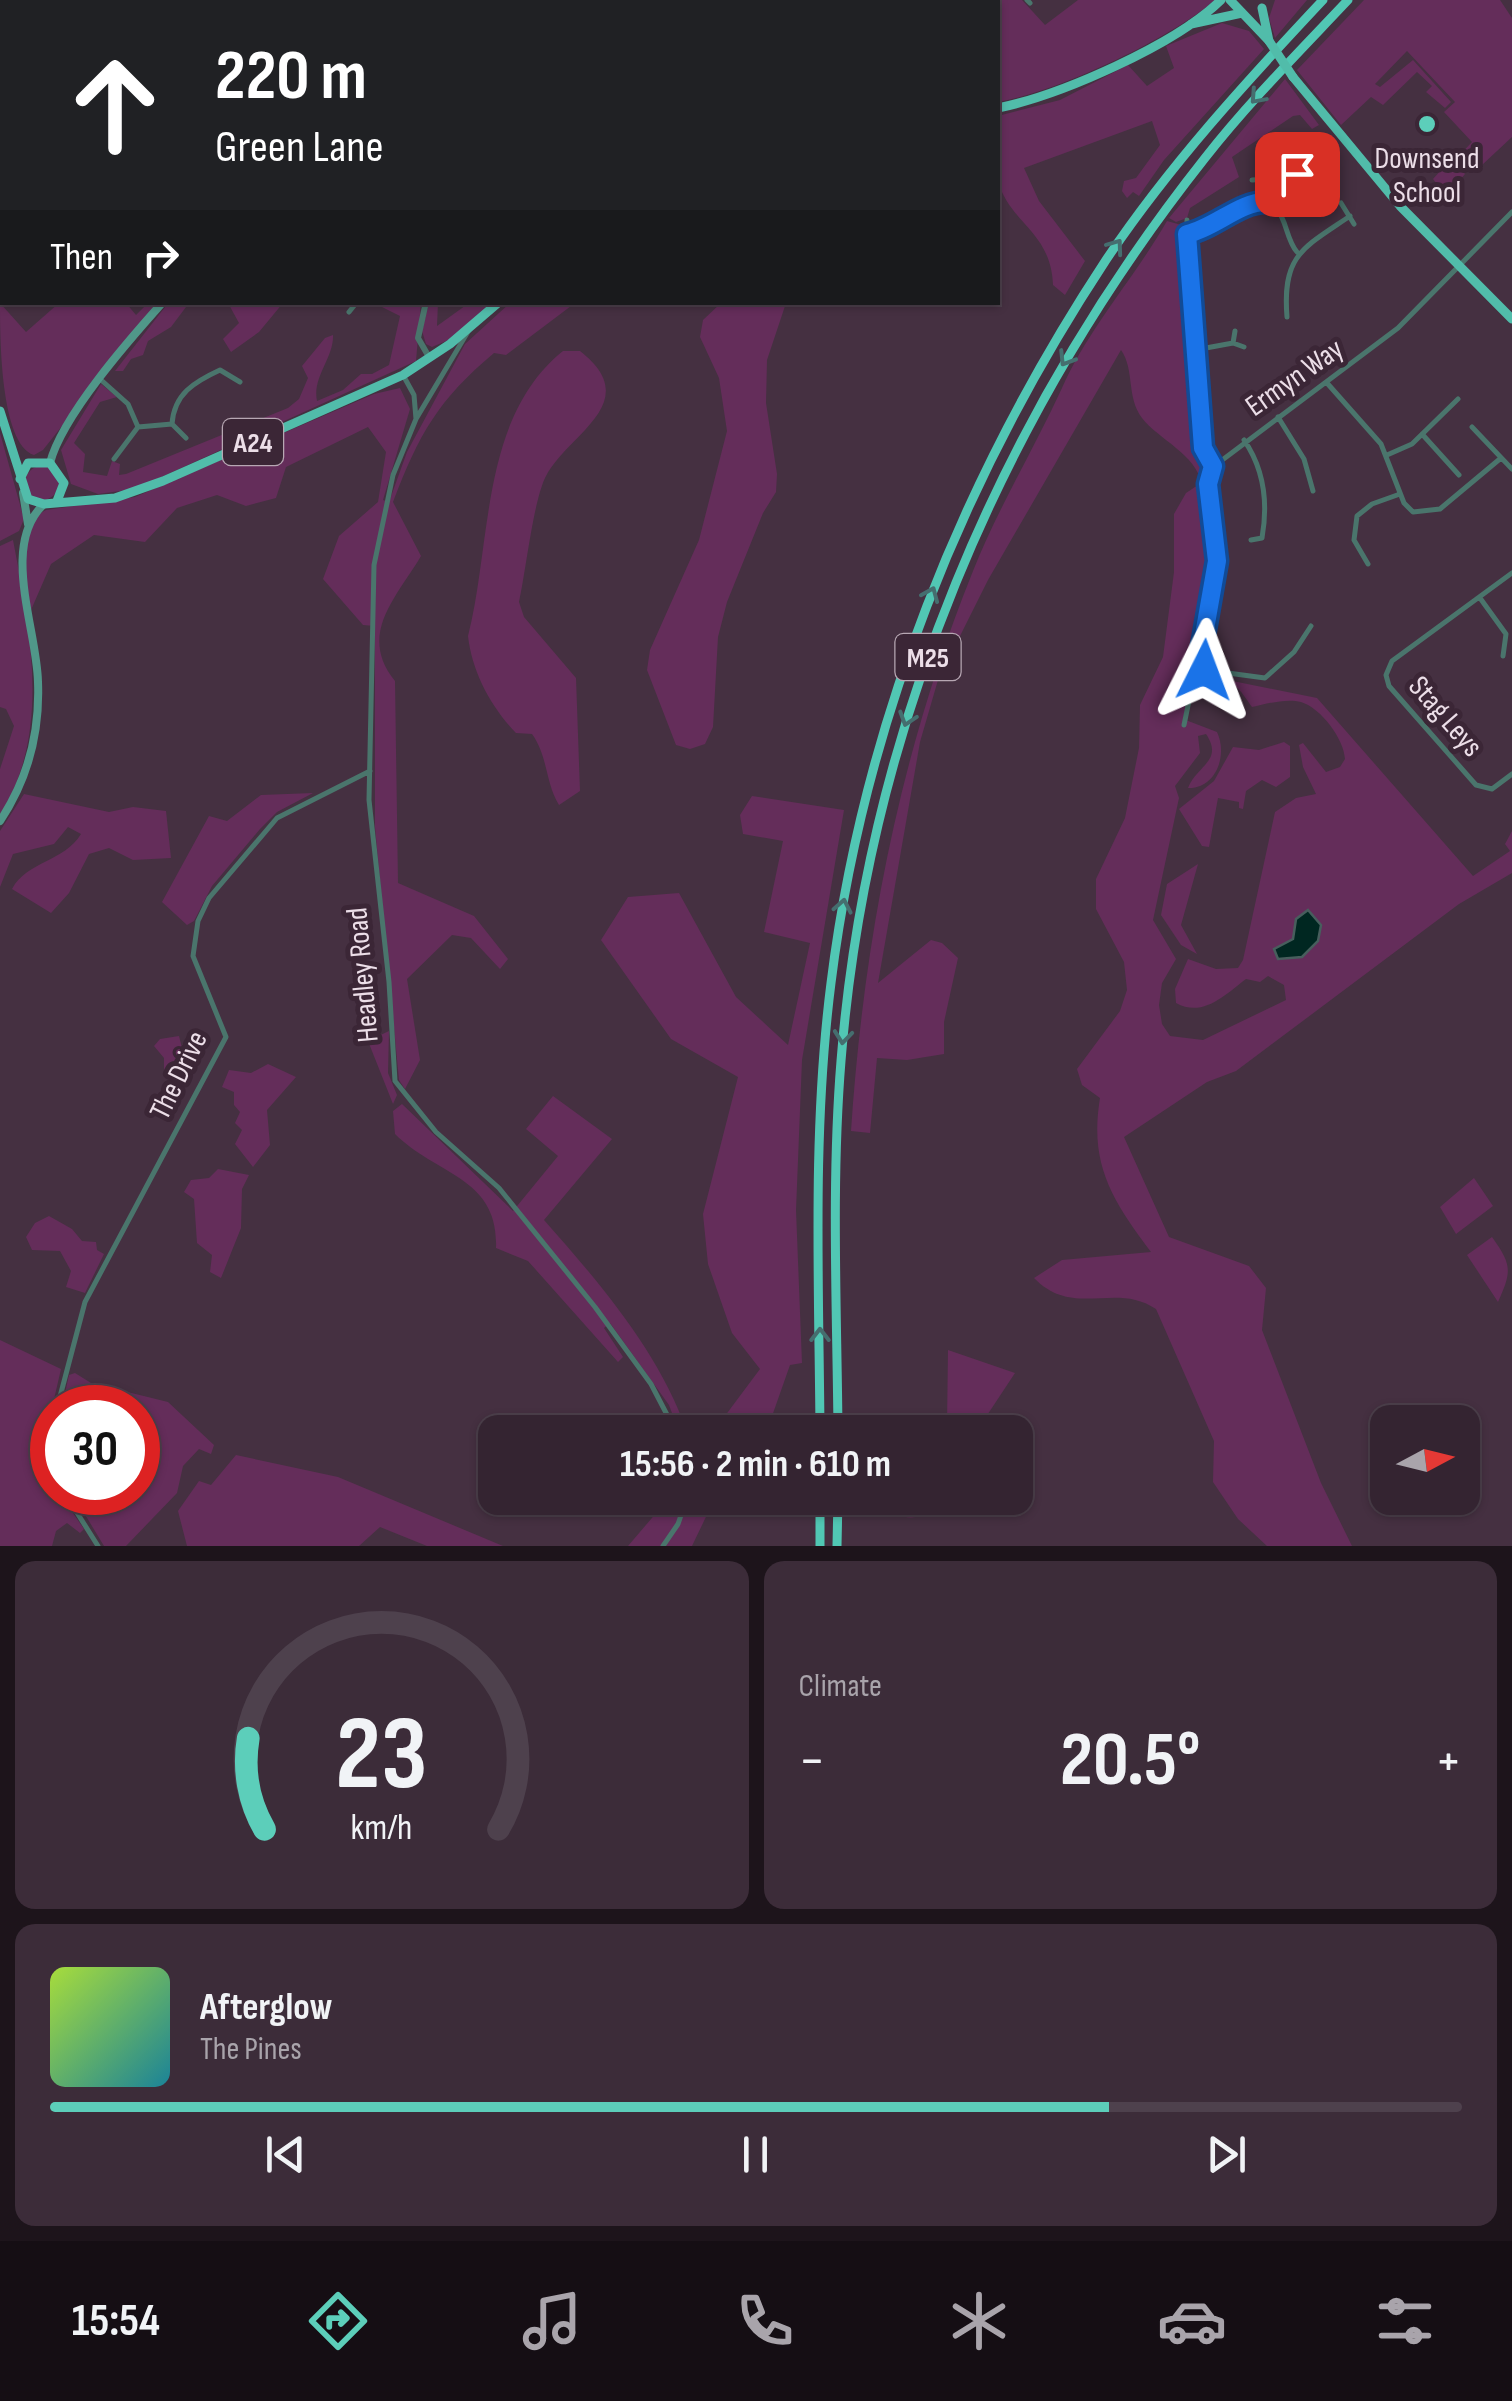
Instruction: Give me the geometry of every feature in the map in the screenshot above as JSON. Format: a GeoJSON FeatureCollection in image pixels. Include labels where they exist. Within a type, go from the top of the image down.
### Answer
{"type":"FeatureCollection","features":[{"type":"Feature","properties":{"kind":"highway"},"geometry":{"type":"LineString","coordinates":[[1000,107],[1069,87],[1192,24],[1221,0]]}},
{"type":"Feature","properties":{"kind":"highway"},"geometry":{"type":"LineString","coordinates":[[1230,0],[1268,41],[1380,184],[1512,319]]}},
{"type":"Feature","properties":{"kind":"highway","name":"M25"},"geometry":{"type":"LineString","coordinates":[[820,1415],[820,1102],[830,986],[857,836],[883,735],[924,612],[974,495],[1034,377],[1108,258],[1192,144],[1323,0]]}},
{"type":"Feature","properties":{"kind":"highway","name":"M25"},"geometry":{"type":"LineString","coordinates":[[838,1415],[836,1165],[852,963],[875,836],[900,741],[940,620],[992,496],[1050,385],[1136,250],[1248,108],[1348,0]]}},
{"type":"Feature","properties":{"kind":"highway"},"geometry":{"type":"LineString","coordinates":[[1192,24],[1265,4],[1268,41]]}},
{"type":"Feature","properties":{"kind":"highway","name":"A24"},"geometry":{"type":"LineString","coordinates":[[56,501],[133,493],[403,375],[471,328],[496,305]]}},
{"type":"Feature","properties":{"kind":"highway"},"geometry":{"type":"LineString","coordinates":[[0,411],[22,487],[36,504],[56,501],[64,483]]}},
{"type":"Feature","properties":{"kind":"highway"},"geometry":{"type":"LineString","coordinates":[[8,437],[28,463],[50,464],[64,483],[88,499]]}},
{"type":"Feature","properties":{"kind":"highway"},"geometry":{"type":"LineString","coordinates":[[22,487],[28,463]]}},
{"type":"Feature","properties":{"kind":"highway"},"geometry":{"type":"LineString","coordinates":[[820,1515],[820,1546]]}},
{"type":"Feature","properties":{"kind":"highway"},"geometry":{"type":"LineString","coordinates":[[837,1546],[838,1515]]}},
{"type":"Feature","properties":{"kind":"main road"},"geometry":{"type":"LineString","coordinates":[[50,464],[56,446],[100,379],[161,305]]}},
{"type":"Feature","properties":{"kind":"main road"},"geometry":{"type":"LineString","coordinates":[[22,487],[28,524]]}},
{"type":"Feature","properties":{"kind":"main road"},"geometry":{"type":"LineString","coordinates":[[0,821],[24,780],[37,718],[37,661],[21,583],[21,545],[28,524],[44,504]]}},
{"type":"Feature","properties":{"kind":"street"},"geometry":{"type":"LineString","coordinates":[[1269,178],[1280,160]]}},
{"type":"Feature","properties":{"kind":"street"},"geometry":{"type":"LineString","coordinates":[[1267,202],[1277,188],[1309,167]]}},
{"type":"Feature","properties":{"kind":"street"},"geometry":{"type":"LineString","coordinates":[[1252,180],[1269,178]]}},
{"type":"Feature","properties":{"kind":"street"},"geometry":{"type":"LineString","coordinates":[[1269,178],[1277,188]]}},
{"type":"Feature","properties":{"kind":"street"},"geometry":{"type":"LineString","coordinates":[[1187,234],[1234,216],[1253,202],[1267,202],[1278,210],[1297,252]]}},
{"type":"Feature","properties":{"kind":"street"},"geometry":{"type":"LineString","coordinates":[[1342,203],[1354,224]]}},
{"type":"Feature","properties":{"kind":"street","name":"Ermyn Way"},"geometry":{"type":"LineString","coordinates":[[1213,466],[1398,328],[1512,212]]}},
{"type":"Feature","properties":{"kind":"street"},"geometry":{"type":"LineString","coordinates":[[1287,317],[1288,278],[1297,252],[1350,216]]}},
{"type":"Feature","properties":{"kind":"street"},"geometry":{"type":"LineString","coordinates":[[1184,724],[1217,561],[1208,484],[1213,466],[1204,456],[1187,220]]}},
{"type":"Feature","properties":{"kind":"street"},"geometry":{"type":"LineString","coordinates":[[350,312],[355,305]]}},
{"type":"Feature","properties":{"kind":"street"},"geometry":{"type":"LineString","coordinates":[[425,305],[418,342],[430,358]]}},
{"type":"Feature","properties":{"kind":"street","name":"Headley Road"},"geometry":{"type":"LineString","coordinates":[[471,328],[416,419],[393,476],[374,566],[370,837],[390,982],[395,1082],[436,1132],[499,1188],[596,1306],[651,1384],[667,1415]]}},
{"type":"Feature","properties":{"kind":"street"},"geometry":{"type":"LineString","coordinates":[[1233,343],[1235,331]]}},
{"type":"Feature","properties":{"kind":"street"},"geometry":{"type":"LineString","coordinates":[[1195,350],[1233,343],[1244,347]]}},
{"type":"Feature","properties":{"kind":"street"},"geometry":{"type":"LineString","coordinates":[[172,424],[178,397],[193,385],[220,370],[240,382]]}},
{"type":"Feature","properties":{"kind":"street"},"geometry":{"type":"LineString","coordinates":[[403,375],[414,396],[416,419]]}},
{"type":"Feature","properties":{"kind":"street"},"geometry":{"type":"LineString","coordinates":[[100,379],[128,404],[138,428]]}},
{"type":"Feature","properties":{"kind":"street"},"geometry":{"type":"LineString","coordinates":[[1327,383],[1387,455],[1400,494],[1413,512],[1433,512],[1501,458]]}},
{"type":"Feature","properties":{"kind":"street"},"geometry":{"type":"LineString","coordinates":[[1387,455],[1422,434],[1458,399]]}},
{"type":"Feature","properties":{"kind":"street"},"geometry":{"type":"LineString","coordinates":[[1278,417],[1304,459],[1313,491]]}},
{"type":"Feature","properties":{"kind":"street"},"geometry":{"type":"LineString","coordinates":[[114,460],[138,428],[172,424]]}},
{"type":"Feature","properties":{"kind":"street"},"geometry":{"type":"LineString","coordinates":[[172,424],[186,438]]}},
{"type":"Feature","properties":{"kind":"street"},"geometry":{"type":"LineString","coordinates":[[1472,426],[1512,469]]}},
{"type":"Feature","properties":{"kind":"street"},"geometry":{"type":"LineString","coordinates":[[1422,434],[1458,475]]}},
{"type":"Feature","properties":{"kind":"street"},"geometry":{"type":"LineString","coordinates":[[1244,440],[1260,472],[1265,514],[1262,538],[1251,540]]}},
{"type":"Feature","properties":{"kind":"street"},"geometry":{"type":"LineString","coordinates":[[1368,564],[1354,540],[1357,516],[1365,508],[1400,494]]}},
{"type":"Feature","properties":{"kind":"street","name":"Stag Leys"},"geometry":{"type":"LineString","coordinates":[[1512,574],[1392,661],[1386,680],[1476,785],[1492,789],[1512,774]]}},
{"type":"Feature","properties":{"kind":"street"},"geometry":{"type":"LineString","coordinates":[[1480,598],[1506,634],[1503,656]]}},
{"type":"Feature","properties":{"kind":"street"},"geometry":{"type":"LineString","coordinates":[[1198,669],[1265,678],[1294,652],[1311,626]]}},
{"type":"Feature","properties":{"kind":"street","name":"The Drive"},"geometry":{"type":"LineString","coordinates":[[63,1385],[85,1302],[226,1038],[192,956],[198,922],[209,898],[277,818],[370,771]]}},
{"type":"Feature","properties":{"kind":"street"},"geometry":{"type":"LineString","coordinates":[[78,1515],[98,1546]]}},
{"type":"Feature","properties":{"kind":"street"},"geometry":{"type":"LineString","coordinates":[[663,1546],[681,1515]]}},
{"type":"Feature","properties":{"kind":"shaded area"},"geometry":{"type":"Polygon","coordinates":[[[1000,0],[1022,0],[1045,25],[1078,0],[1215,0],[1170,31],[1112,62],[1000,102],[1000,0]]]}},
{"type":"Feature","properties":{"kind":"shaded area"},"geometry":{"type":"Polygon","coordinates":[[[1275,0],[1307,0],[1275,38],[1269,18],[1275,0]]]}},
{"type":"Feature","properties":{"kind":"shaded area"},"geometry":{"type":"Polygon","coordinates":[[[1364,0],[1500,0],[1512,18],[1512,137],[1482,165],[1467,170],[1456,159],[1472,142],[1444,112],[1455,102],[1407,51],[1375,84],[1380,87],[1413,60],[1451,102],[1445,108],[1426,92],[1432,86],[1417,72],[1383,105],[1371,97],[1341,125],[1297,70],[1364,0]]]}},
{"type":"Feature","properties":{"kind":"shaded area"},"geometry":{"type":"Polygon","coordinates":[[[1222,23],[1249,31],[1264,49],[1164,160],[1139,196],[1133,192],[1127,198],[1122,191],[1124,181],[1136,178],[1160,145],[1152,121],[1024,168],[1039,201],[1085,261],[1065,295],[1053,285],[1045,252],[1011,208],[1000,186],[1000,115],[1060,100],[1128,65],[1147,86],[1174,68],[1166,46],[1222,23]]]}},
{"type":"Feature","properties":{"kind":"shaded area"},"geometry":{"type":"Polygon","coordinates":[[[1285,79],[1319,125],[1312,129],[1300,115],[1293,116],[1232,157],[1239,177],[1190,208],[1187,218],[1176,222],[1169,218],[1285,79]]]}},
{"type":"Feature","properties":{"kind":"shaded area"},"geometry":{"type":"Polygon","coordinates":[[[1451,159],[1465,174],[1446,196],[1433,179],[1451,159]]]}},
{"type":"Feature","properties":{"kind":"shaded area"},"geometry":{"type":"Polygon","coordinates":[[[1167,221],[1185,226],[1184,270],[1199,443],[1215,543],[1208,619],[1183,719],[1217,732],[1221,751],[1212,777],[1198,787],[1188,788],[1211,757],[1206,734],[1198,736],[1200,753],[1175,786],[1179,798],[1153,920],[1176,959],[1162,983],[1162,1024],[1170,1036],[1203,1040],[1286,1000],[1284,985],[1268,976],[1260,982],[1246,979],[1222,998],[1195,1008],[1176,1003],[1175,989],[1188,959],[1216,969],[1238,968],[1243,960],[1275,812],[1296,798],[1316,794],[1303,767],[1299,745],[1303,743],[1326,772],[1340,767],[1345,759],[1336,734],[1309,705],[1289,701],[1252,707],[1235,686],[1225,684],[1211,689],[1213,705],[1200,690],[1203,675],[1317,698],[1473,876],[1510,851],[1505,844],[1512,831],[1512,873],[1459,904],[1236,1071],[1207,1082],[1124,1137],[1169,1237],[1249,1266],[1266,1288],[1262,1330],[1321,1483],[1352,1546],[1267,1546],[1238,1519],[1213,1482],[1214,1441],[1156,1309],[1125,1298],[1064,1296],[1034,1278],[1062,1260],[1151,1252],[1107,1180],[1098,1143],[1100,1098],[1082,1085],[1077,1069],[1120,1011],[1127,990],[1124,962],[1096,909],[1096,879],[1125,818],[1139,748],[1140,705],[1163,657],[1174,572],[1174,514],[1186,493],[1201,483],[1192,464],[1149,426],[1137,410],[1121,350],[988,580],[938,680],[920,742],[878,983],[931,940],[942,943],[958,958],[944,1022],[944,1054],[907,1060],[877,1058],[870,1133],[851,1131],[876,916],[906,777],[947,639],[983,548],[1073,366],[1167,221]]]}},
{"type":"Feature","properties":{"kind":"shaded area"},"geometry":{"type":"Polygon","coordinates":[[[0,305],[26,332],[57,305],[128,305],[136,315],[146,305],[157,305],[43,450],[34,455],[23,447],[14,431],[2,363],[0,305]]]}},
{"type":"Feature","properties":{"kind":"shaded area"},"geometry":{"type":"Polygon","coordinates":[[[167,305],[188,305],[171,327],[148,341],[143,355],[131,359],[123,371],[115,371],[167,305]]]}},
{"type":"Feature","properties":{"kind":"shaded area"},"geometry":{"type":"Polygon","coordinates":[[[229,305],[281,305],[259,332],[231,352],[223,339],[239,323],[229,305]]]}},
{"type":"Feature","properties":{"kind":"shaded area"},"geometry":{"type":"Polygon","coordinates":[[[378,305],[421,305],[416,361],[135,489],[98,494],[71,484],[61,450],[101,384],[117,397],[100,402],[74,443],[85,454],[83,472],[107,476],[112,461],[120,464],[119,475],[126,474],[288,408],[299,399],[308,378],[302,366],[325,338],[333,335],[316,392],[317,401],[343,390],[361,374],[372,374],[389,365],[400,316],[378,305]]]}},
{"type":"Feature","properties":{"kind":"shaded area"},"geometry":{"type":"Polygon","coordinates":[[[428,305],[438,305],[437,326],[466,305],[491,305],[451,339],[432,347],[426,344],[422,331],[428,305]]]}},
{"type":"Feature","properties":{"kind":"shaded area"},"geometry":{"type":"Polygon","coordinates":[[[508,305],[572,305],[506,355],[494,353],[458,387],[422,437],[393,502],[421,556],[392,601],[380,632],[384,664],[395,681],[398,883],[474,916],[508,959],[500,969],[471,938],[452,935],[407,979],[420,1060],[405,1089],[399,1080],[375,827],[375,626],[363,625],[323,579],[339,536],[378,502],[386,452],[368,427],[286,467],[276,498],[246,506],[217,495],[177,508],[145,542],[94,535],[51,564],[31,610],[25,570],[26,541],[29,528],[46,510],[135,497],[374,394],[400,388],[410,409],[383,500],[389,502],[407,452],[465,344],[508,305]]]}},
{"type":"Feature","properties":{"kind":"shaded area"},"geometry":{"type":"Polygon","coordinates":[[[719,305],[785,305],[767,360],[766,403],[777,474],[776,492],[763,513],[727,602],[718,637],[713,727],[705,744],[690,749],[676,745],[647,670],[650,650],[699,540],[727,431],[719,378],[700,337],[703,320],[719,305]]]}},
{"type":"Feature","properties":{"kind":"shaded area"},"geometry":{"type":"Polygon","coordinates":[[[563,351],[580,351],[599,370],[606,387],[604,403],[595,418],[545,478],[533,520],[519,602],[524,617],[576,678],[580,791],[559,805],[532,734],[516,733],[484,688],[468,636],[493,483],[503,446],[536,379],[563,351]]]}},
{"type":"Feature","properties":{"kind":"shaded area"},"geometry":{"type":"Polygon","coordinates":[[[0,433],[24,519],[19,531],[0,541],[0,433]]]}},
{"type":"Feature","properties":{"kind":"shaded area"},"geometry":{"type":"Polygon","coordinates":[[[42,466],[54,471],[59,483],[54,495],[42,500],[30,495],[25,483],[30,471],[42,466]]]}},
{"type":"Feature","properties":{"kind":"shaded area"},"geometry":{"type":"Polygon","coordinates":[[[13,540],[30,645],[31,715],[16,783],[0,815],[0,769],[14,726],[6,709],[0,707],[0,546],[13,540]]]}},
{"type":"Feature","properties":{"kind":"shaded area"},"geometry":{"type":"Polygon","coordinates":[[[1284,742],[1290,746],[1290,777],[1276,787],[1262,780],[1246,791],[1243,809],[1239,802],[1218,798],[1209,847],[1202,846],[1179,809],[1214,781],[1233,747],[1259,750],[1284,742]]]}},
{"type":"Feature","properties":{"kind":"shaded area"},"geometry":{"type":"Polygon","coordinates":[[[313,793],[277,812],[260,829],[212,886],[194,921],[187,925],[162,902],[209,816],[227,821],[261,795],[313,793]]]}},
{"type":"Feature","properties":{"kind":"shaded area"},"geometry":{"type":"Polygon","coordinates":[[[24,794],[109,812],[133,807],[166,811],[171,858],[133,860],[109,848],[89,854],[69,893],[51,913],[12,889],[27,873],[65,850],[81,834],[68,827],[54,844],[13,854],[0,887],[0,831],[24,794]]]}},
{"type":"Feature","properties":{"kind":"shaded area"},"geometry":{"type":"Polygon","coordinates":[[[752,796],[844,810],[802,1060],[796,1210],[802,1363],[790,1365],[772,1415],[726,1415],[760,1369],[732,1333],[708,1264],[703,1214],[738,1077],[671,1039],[601,940],[628,897],[679,893],[736,997],[788,1045],[810,943],[764,932],[783,841],[743,834],[740,815],[752,796]]]}},
{"type":"Feature","properties":{"kind":"shaded area"},"geometry":{"type":"Polygon","coordinates":[[[1198,864],[1181,925],[1197,954],[1181,945],[1161,915],[1167,884],[1198,864]]]}},
{"type":"Feature","properties":{"kind":"shaded area"},"geometry":{"type":"Polygon","coordinates":[[[1308,910],[1321,925],[1318,941],[1302,957],[1278,959],[1274,949],[1293,939],[1296,919],[1308,910]]]}},
{"type":"Feature","properties":{"kind":"shaded area"},"geometry":{"type":"Polygon","coordinates":[[[389,1031],[388,1073],[397,1095],[393,1104],[368,1041],[389,1031]]]}},
{"type":"Feature","properties":{"kind":"shaded area"},"geometry":{"type":"Polygon","coordinates":[[[179,1036],[182,1048],[195,1056],[178,1084],[164,1077],[164,1058],[154,1046],[160,1039],[179,1036]]]}},
{"type":"Feature","properties":{"kind":"shaded area"},"geometry":{"type":"Polygon","coordinates":[[[268,1064],[296,1077],[267,1110],[270,1145],[253,1167],[235,1144],[242,1130],[235,1123],[240,1112],[234,1105],[234,1092],[222,1087],[229,1070],[251,1073],[268,1064]]]}},
{"type":"Feature","properties":{"kind":"shaded area"},"geometry":{"type":"Polygon","coordinates":[[[553,1096],[612,1139],[544,1220],[626,1320],[661,1374],[680,1415],[673,1415],[610,1323],[604,1328],[623,1357],[618,1362],[528,1261],[496,1248],[494,1224],[487,1206],[462,1180],[395,1134],[393,1111],[402,1104],[513,1211],[558,1156],[526,1129],[553,1096]]]}},
{"type":"Feature","properties":{"kind":"shaded area"},"geometry":{"type":"Polygon","coordinates":[[[218,1169],[249,1175],[242,1189],[241,1228],[221,1278],[210,1272],[212,1255],[197,1243],[194,1199],[184,1192],[191,1180],[209,1178],[218,1169]]]}},
{"type":"Feature","properties":{"kind":"shaded area"},"geometry":{"type":"Polygon","coordinates":[[[1474,1178],[1493,1206],[1456,1234],[1440,1207],[1474,1178]]]}},
{"type":"Feature","properties":{"kind":"shaded area"},"geometry":{"type":"Polygon","coordinates":[[[49,1216],[72,1229],[82,1241],[96,1242],[97,1250],[104,1254],[85,1293],[66,1287],[71,1271],[60,1251],[32,1250],[26,1237],[35,1223],[49,1216]]]}},
{"type":"Feature","properties":{"kind":"shaded area"},"geometry":{"type":"Polygon","coordinates":[[[1492,1237],[1508,1268],[1498,1302],[1467,1255],[1492,1237]]]}},
{"type":"Feature","properties":{"kind":"shaded area"},"geometry":{"type":"Polygon","coordinates":[[[0,1340],[61,1369],[57,1385],[30,1385],[30,1515],[74,1515],[84,1529],[80,1533],[67,1523],[56,1531],[52,1546],[0,1546],[0,1340]]]}},
{"type":"Feature","properties":{"kind":"shaded area"},"geometry":{"type":"Polygon","coordinates":[[[948,1350],[1015,1373],[987,1415],[947,1415],[948,1350]]]}},
{"type":"Feature","properties":{"kind":"shaded area"},"geometry":{"type":"Polygon","coordinates":[[[75,1373],[99,1385],[67,1385],[69,1375],[75,1373]]]}},
{"type":"Feature","properties":{"kind":"shaded area"},"geometry":{"type":"Polygon","coordinates":[[[160,1400],[168,1402],[214,1445],[211,1454],[199,1449],[183,1466],[177,1493],[160,1511],[160,1400]]]}},
{"type":"Feature","properties":{"kind":"shaded area"},"geometry":{"type":"Polygon","coordinates":[[[236,1455],[338,1477],[503,1546],[427,1546],[380,1527],[359,1546],[187,1546],[178,1511],[199,1481],[211,1485],[236,1455]]]}},
{"type":"Feature","properties":{"kind":"shaded area"},"geometry":{"type":"Polygon","coordinates":[[[85,1515],[156,1515],[126,1546],[104,1546],[85,1515]]]}},
{"type":"Feature","properties":{"kind":"shaded area"},"geometry":{"type":"Polygon","coordinates":[[[654,1515],[707,1515],[692,1546],[628,1546],[654,1515]]]}},
{"type":"Feature","properties":{"kind":"place","name":"Downsend School"},"geometry":{"type":"Point","coordinates":[1427,124]}},
{"type":"Feature","properties":{"kind":"route"},"geometry":{"type":"LineString","coordinates":[[1204,670],[1198,669],[1216,574],[1217,548],[1208,484],[1213,466],[1206,460],[1203,448],[1186,265],[1187,234],[1234,216],[1253,202],[1267,202],[1297,174]]}}]}
